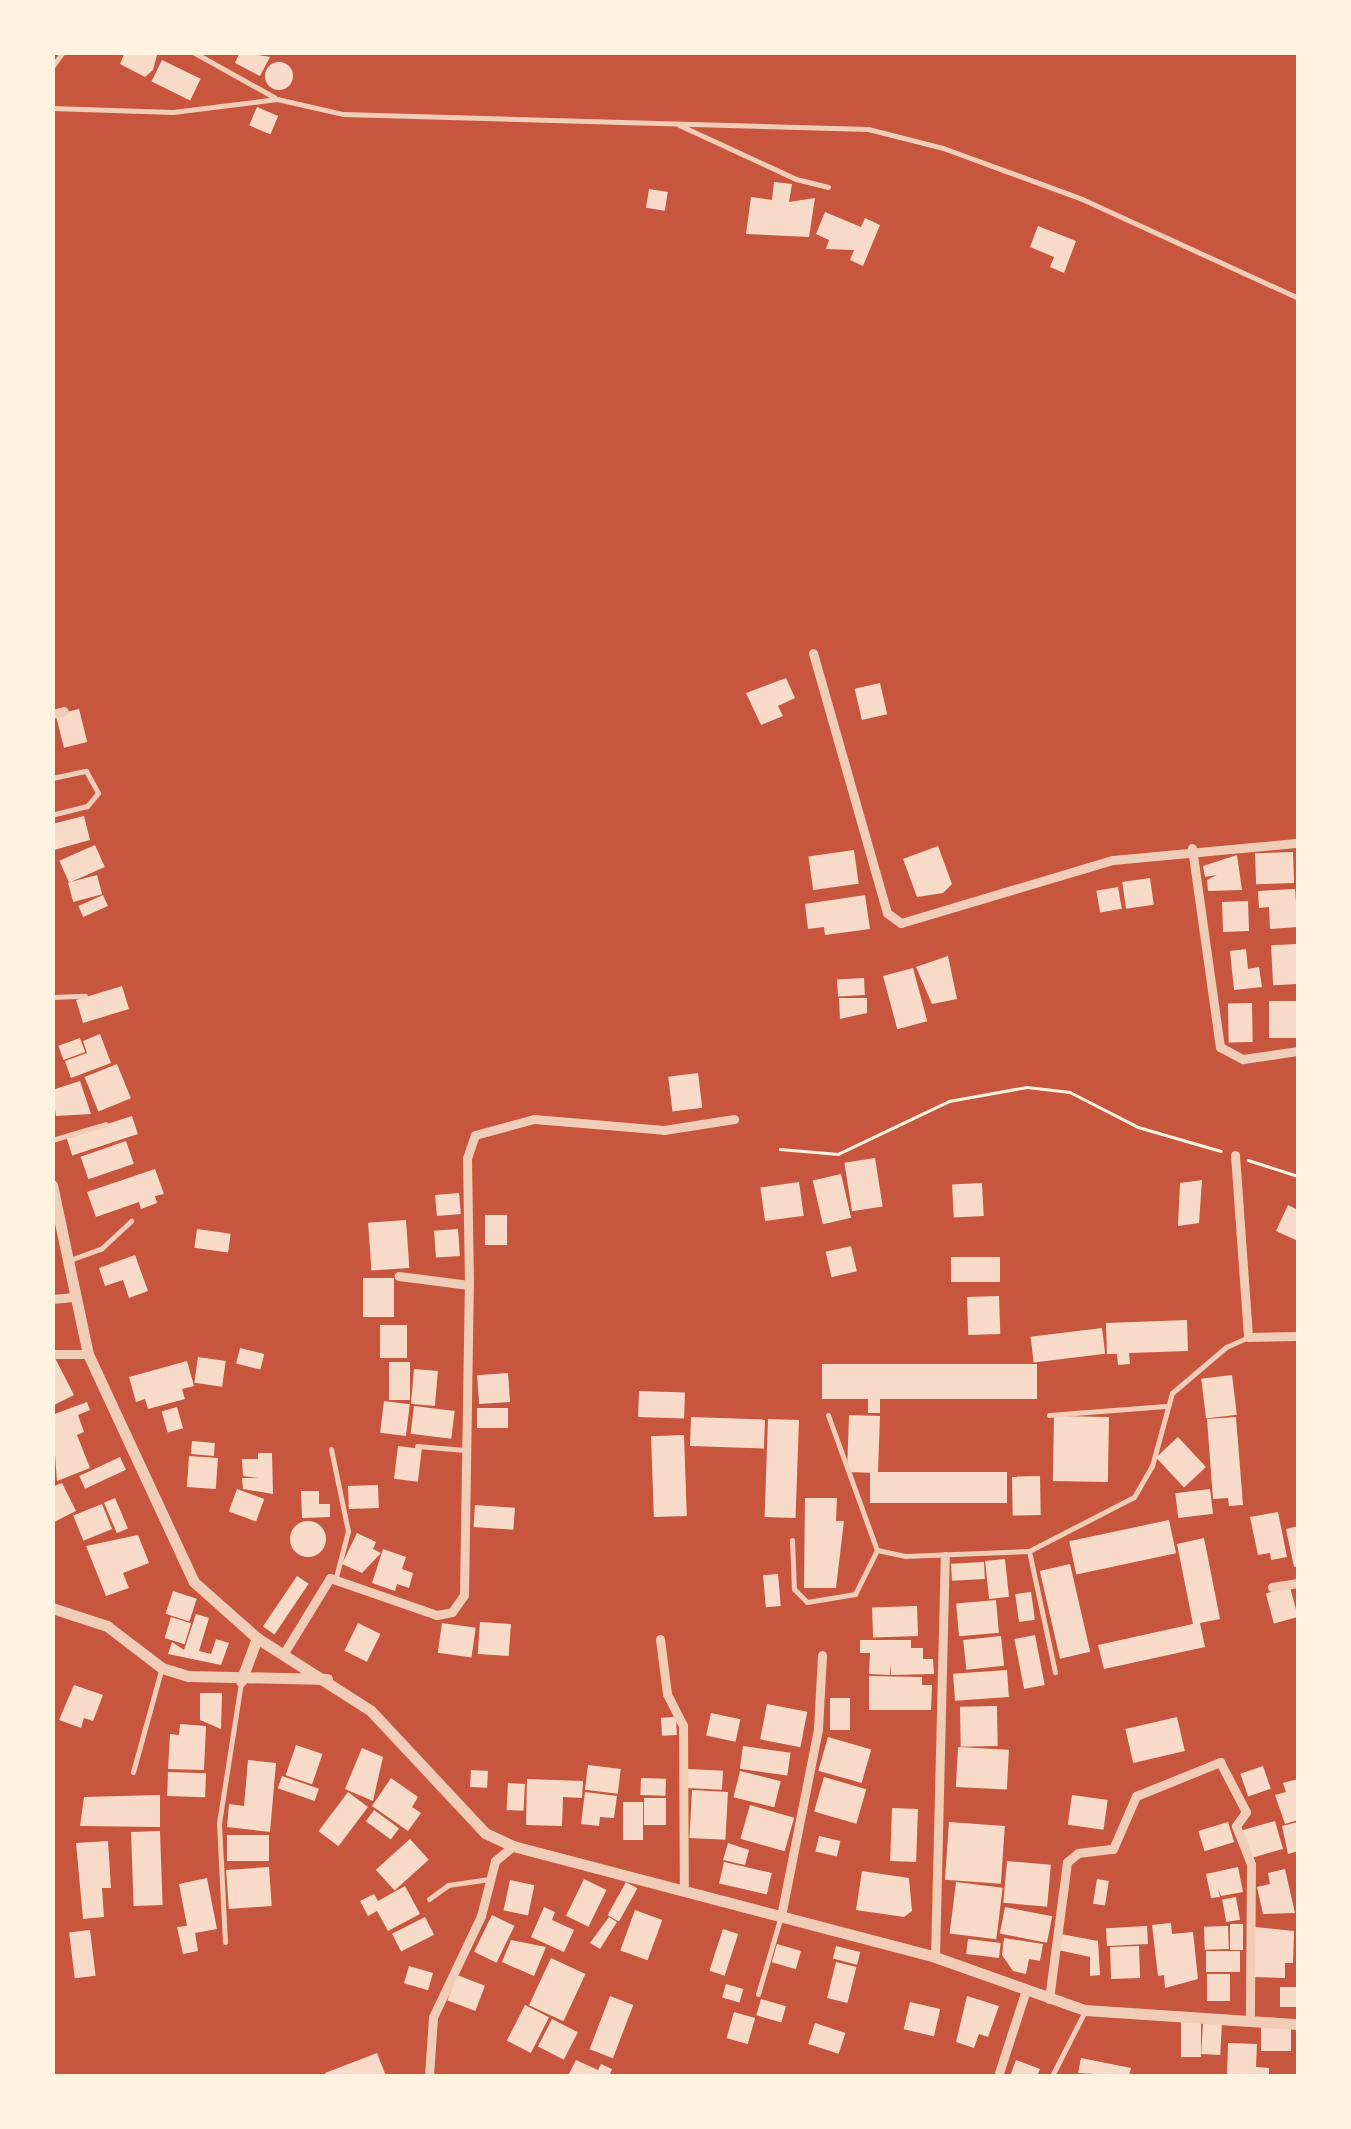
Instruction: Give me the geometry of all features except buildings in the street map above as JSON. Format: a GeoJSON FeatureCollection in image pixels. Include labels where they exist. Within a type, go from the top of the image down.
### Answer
{"type":"FeatureCollection","features":[{"type":"Feature","properties":{"kind":"street"},"geometry":{"type":"LineString","coordinates":[[813,653],[893,919],[911,922],[1113,860],[1192,848],[1298,843]]}},
{"type":"Feature","properties":{"kind":"street"},"geometry":{"type":"LineString","coordinates":[[1192,848],[1220,1048],[1242,1059],[1298,1051]]}},
{"type":"Feature","properties":{"kind":"street"},"geometry":{"type":"LineString","coordinates":[[284,1654],[325,1582],[336,1577],[437,1615],[460,1606],[468,1451],[467,1158],[475,1135],[534,1119],[664,1130],[734,1119]]}},
{"type":"Feature","properties":{"kind":"street"},"geometry":{"type":"LineString","coordinates":[[1235,1155],[1248,1338],[1298,1336]]}},
{"type":"Feature","properties":{"kind":"street"},"geometry":{"type":"LineString","coordinates":[[52,1185],[88,1354],[178,1557],[214,1604],[257,1638],[371,1710],[471,1823],[513,1846],[935,1958],[1049,2002],[1085,2010],[1298,2024]]}},
{"type":"Feature","properties":{"kind":"street"},"geometry":{"type":"LineString","coordinates":[[400,1276],[455,1278],[469,1286]]}},
{"type":"Feature","properties":{"kind":"street"},"geometry":{"type":"LineString","coordinates":[[52,1299],[74,1297]]}},
{"type":"Feature","properties":{"kind":"street"},"geometry":{"type":"LineString","coordinates":[[52,1354],[88,1354]]}},
{"type":"Feature","properties":{"kind":"street"},"geometry":{"type":"LineString","coordinates":[[935,1958],[945,1556]]}},
{"type":"Feature","properties":{"kind":"street"},"geometry":{"type":"LineString","coordinates":[[1272,1587],[1298,1583]]}},
{"type":"Feature","properties":{"kind":"street"},"geometry":{"type":"LineString","coordinates":[[52,1608],[107,1626],[162,1668],[241,1681],[326,1680]]}},
{"type":"Feature","properties":{"kind":"street"},"geometry":{"type":"LineString","coordinates":[[241,1681],[257,1638]]}},
{"type":"Feature","properties":{"kind":"street"},"geometry":{"type":"LineString","coordinates":[[660,1639],[668,1694],[684,1725],[684,1891]]}},
{"type":"Feature","properties":{"kind":"street"},"geometry":{"type":"LineString","coordinates":[[780,1916],[818,1729],[822,1655]]}},
{"type":"Feature","properties":{"kind":"street"},"geometry":{"type":"LineString","coordinates":[[1049,2002],[1067,1862],[1078,1853],[1113,1849],[1136,1796],[1220,1762],[1246,1812],[1236,1826],[1250,1864],[1250,2022]]}},
{"type":"Feature","properties":{"kind":"street"},"geometry":{"type":"LineString","coordinates":[[429,2076],[433,2018],[481,1916],[498,1856],[513,1846]]}},
{"type":"Feature","properties":{"kind":"street"},"geometry":{"type":"LineString","coordinates":[[998,2076],[1025,1993]]}},
{"type":"Feature","properties":{"kind":"lane"},"geometry":{"type":"LineString","coordinates":[[53,65],[63,52]]}},
{"type":"Feature","properties":{"kind":"lane"},"geometry":{"type":"LineString","coordinates":[[193,52],[277,99],[343,114],[836,126],[907,137],[1082,199],[1298,298]]}},
{"type":"Feature","properties":{"kind":"lane"},"geometry":{"type":"LineString","coordinates":[[52,108],[174,112],[277,99]]}},
{"type":"Feature","properties":{"kind":"lane"},"geometry":{"type":"LineString","coordinates":[[672,122],[796,179],[828,187]]}},
{"type":"Feature","properties":{"kind":"lane"},"geometry":{"type":"LineString","coordinates":[[52,778],[86,771],[98,793],[87,806],[52,815]]}},
{"type":"Feature","properties":{"kind":"lane"},"geometry":{"type":"LineString","coordinates":[[52,998],[85,996]]}},
{"type":"Feature","properties":{"kind":"lane"},"geometry":{"type":"LineString","coordinates":[[52,1140],[106,1124]]}},
{"type":"Feature","properties":{"kind":"lane"},"geometry":{"type":"LineString","coordinates":[[67,1261],[102,1248],[131,1221]]}},
{"type":"Feature","properties":{"kind":"lane"},"geometry":{"type":"LineString","coordinates":[[877,1550],[945,1556],[1029,1551],[1134,1497],[1152,1466],[1166,1406],[1193,1374],[1248,1338]]}},
{"type":"Feature","properties":{"kind":"lane"},"geometry":{"type":"LineString","coordinates":[[1048,1415],[1166,1406]]}},
{"type":"Feature","properties":{"kind":"lane"},"geometry":{"type":"LineString","coordinates":[[792,1540],[794,1589],[807,1602],[855,1594],[877,1550],[828,1415]]}},
{"type":"Feature","properties":{"kind":"lane"},"geometry":{"type":"LineString","coordinates":[[417,1446],[468,1451]]}},
{"type":"Feature","properties":{"kind":"lane"},"geometry":{"type":"LineString","coordinates":[[331,1449],[348,1532],[336,1577]]}},
{"type":"Feature","properties":{"kind":"lane"},"geometry":{"type":"LineString","coordinates":[[1029,1551],[1056,1672]]}},
{"type":"Feature","properties":{"kind":"lane"},"geometry":{"type":"LineString","coordinates":[[133,1772],[148,1699],[162,1668]]}},
{"type":"Feature","properties":{"kind":"lane"},"geometry":{"type":"LineString","coordinates":[[226,1942],[219,1823],[241,1681]]}},
{"type":"Feature","properties":{"kind":"lane"},"geometry":{"type":"LineString","coordinates":[[429,1899],[448,1885],[490,1878]]}},
{"type":"Feature","properties":{"kind":"lane"},"geometry":{"type":"LineString","coordinates":[[758,1994],[780,1916]]}},
{"type":"Feature","properties":{"kind":"lane"},"geometry":{"type":"LineString","coordinates":[[1053,2074],[1085,2010]]}},
{"type":"Feature","properties":{"kind":"path"},"geometry":{"type":"LineString","coordinates":[[780,1149],[838,1154],[949,1101],[1053,1087],[1138,1127],[1298,1176]]}}]}
